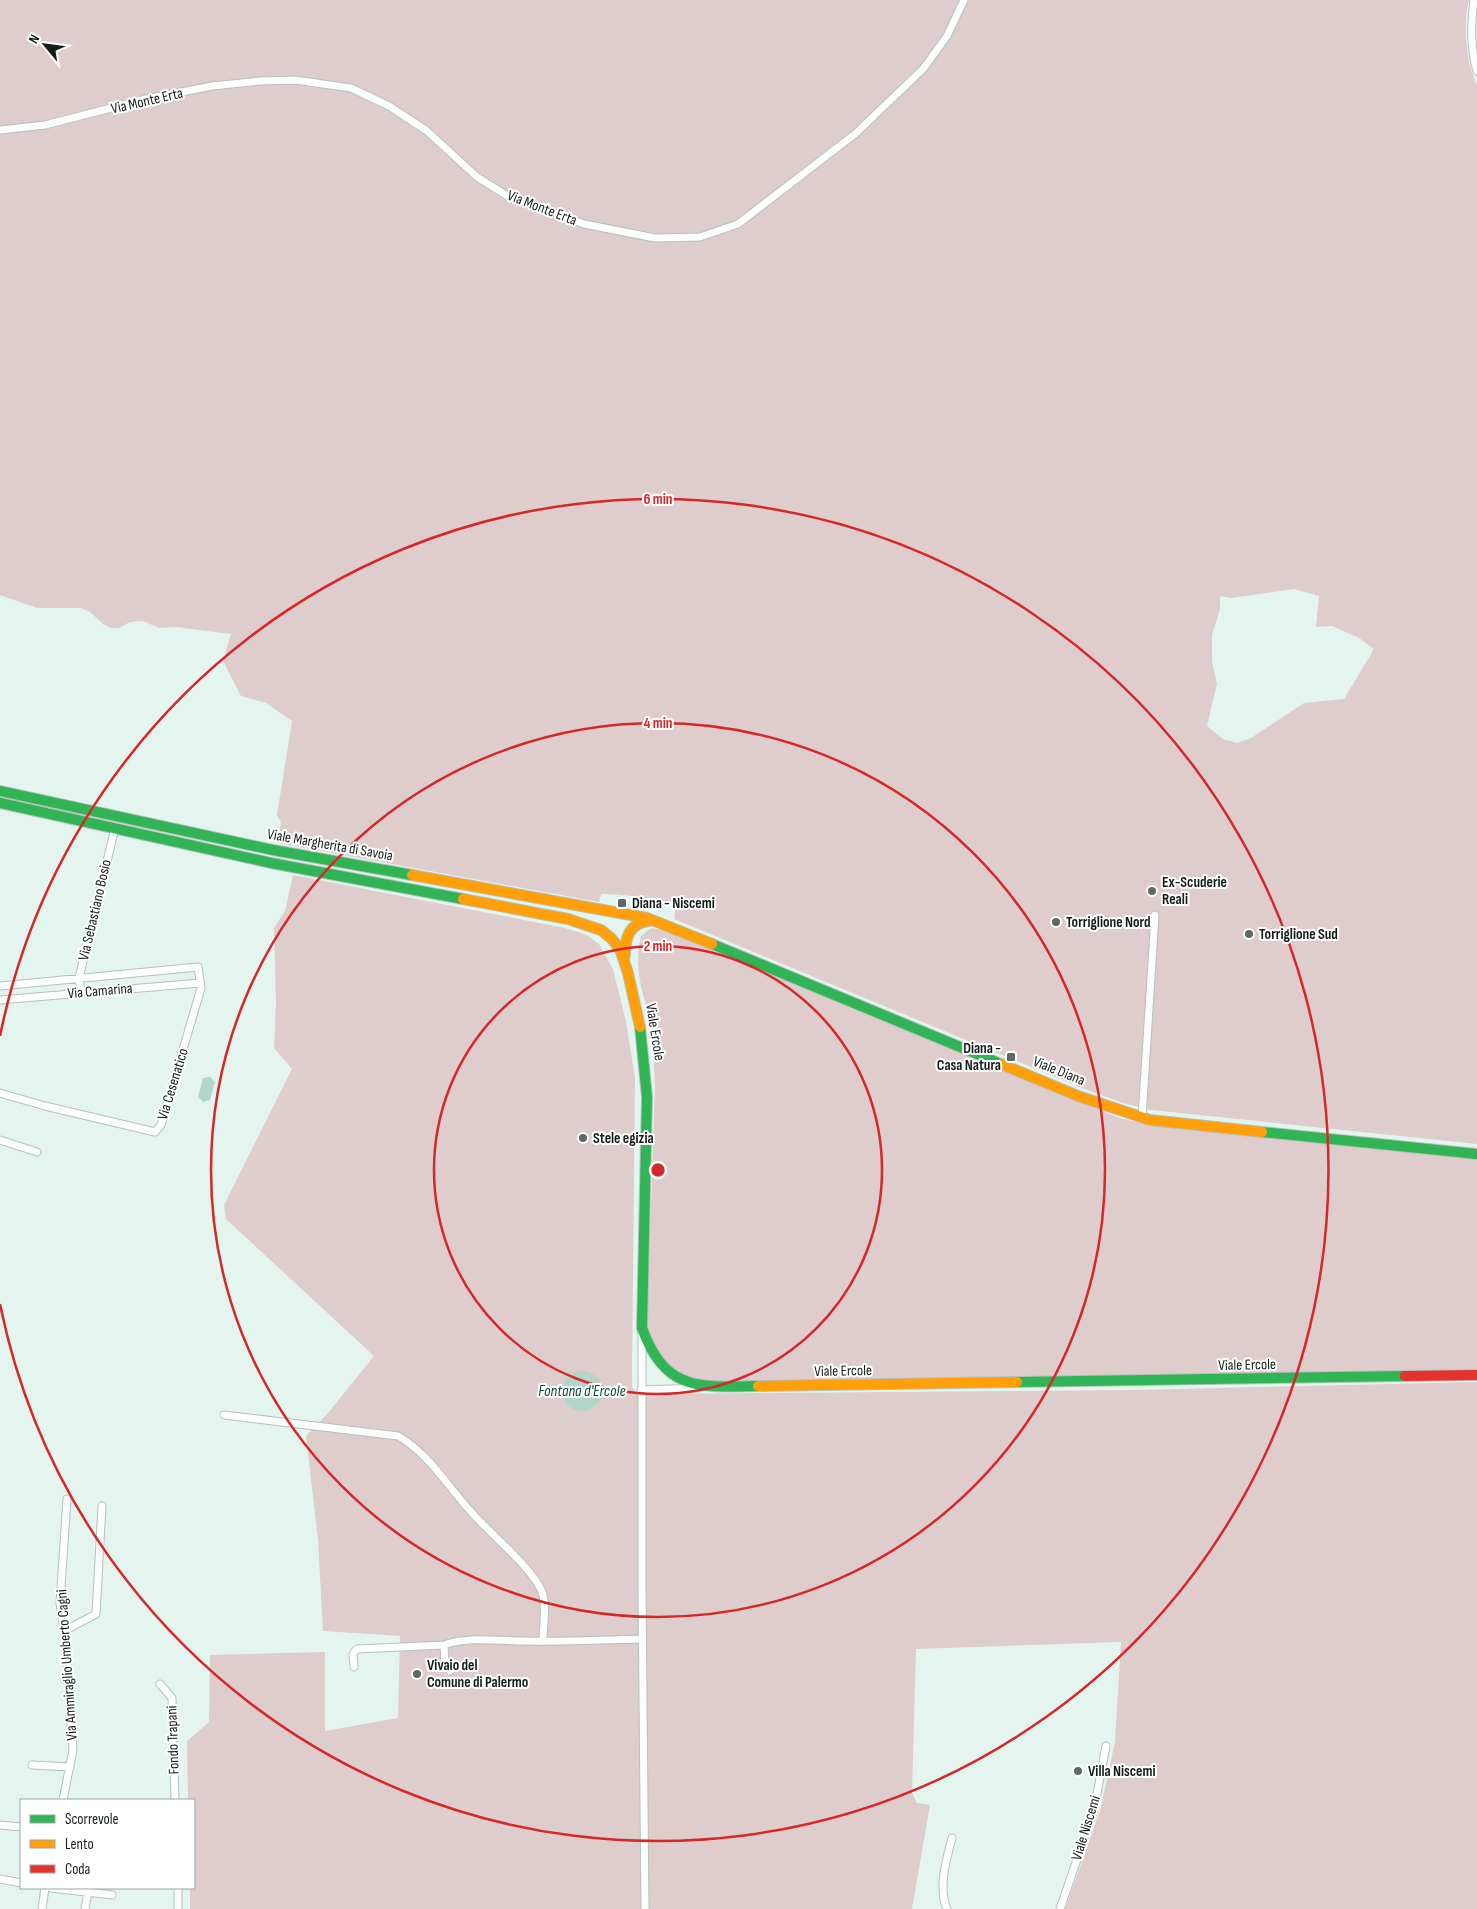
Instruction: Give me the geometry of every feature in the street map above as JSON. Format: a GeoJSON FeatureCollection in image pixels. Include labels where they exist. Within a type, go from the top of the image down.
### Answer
{"type":"FeatureCollection","features":[{"type":"Feature","properties":{"kind":"street","name":"Via Monte Erta"},"geometry":{"type":"LineString","coordinates":[[0,130],[45,125],[146,99],[212,86],[260,80],[295,80],[351,88],[389,106],[427,131],[477,178],[509,198],[584,224],[655,238],[700,237],[738,224],[855,134],[922,69],[947,36],[964,0]]}},
{"type":"Feature","properties":{"kind":"street"},"geometry":{"type":"LineString","coordinates":[[1474,0],[1471,19],[1472,51],[1477,71]]}},
{"type":"Feature","properties":{"kind":"street","name":"Viale Margherita di Savoia"},"geometry":{"type":"LineString","coordinates":[[0,791],[273,850],[625,913],[655,921]]}},
{"type":"Feature","properties":{"kind":"street","name":"Viale Margherita di Savoia"},"geometry":{"type":"LineString","coordinates":[[0,803],[272,863],[568,919],[589,925],[606,933]]}},
{"type":"Feature","properties":{"kind":"street","name":"Via Sebastiano Bosio"},"geometry":{"type":"LineString","coordinates":[[80,993],[79,978],[115,828]]}},
{"type":"Feature","properties":{"kind":"street"},"geometry":{"type":"LineString","coordinates":[[1142,1118],[1155,915]]}},
{"type":"Feature","properties":{"kind":"street"},"geometry":{"type":"LineString","coordinates":[[625,962],[624,943],[627,932],[642,921],[655,921]]}},
{"type":"Feature","properties":{"kind":"street","name":"Viale Diana"},"geometry":{"type":"LineString","coordinates":[[655,921],[1078,1096],[1142,1118],[1477,1154]]}},
{"type":"Feature","properties":{"kind":"street","name":"Viale Ercole"},"geometry":{"type":"LineString","coordinates":[[606,933],[620,949],[625,962],[645,1057],[646,1132],[642,1328],[650,1352],[671,1374],[688,1384],[707,1387],[1207,1381],[1477,1375]]}},
{"type":"Feature","properties":{"kind":"street","name":"Via Camarina"},"geometry":{"type":"LineString","coordinates":[[0,986],[198,967]]}},
{"type":"Feature","properties":{"kind":"street","name":"Via Cesenatico"},"geometry":{"type":"LineString","coordinates":[[0,1093],[45,1106],[155,1132],[161,1125],[200,992],[198,967]]}},
{"type":"Feature","properties":{"kind":"street","name":"Via Camarina"},"geometry":{"type":"LineString","coordinates":[[0,1000],[200,982]]}},
{"type":"Feature","properties":{"kind":"street"},"geometry":{"type":"LineString","coordinates":[[0,1140],[37,1152]]}},
{"type":"Feature","properties":{"kind":"street"},"geometry":{"type":"LineString","coordinates":[[642,1328],[642,1639],[645,1909]]}},
{"type":"Feature","properties":{"kind":"street"},"geometry":{"type":"LineString","coordinates":[[641,1390],[707,1387]]}},
{"type":"Feature","properties":{"kind":"street"},"geometry":{"type":"LineString","coordinates":[[224,1415],[398,1436],[417,1448],[473,1514],[537,1580],[544,1594],[543,1641]]}},
{"type":"Feature","properties":{"kind":"street","name":"Via Ammiraglio Umberto Cagni"},"geometry":{"type":"LineString","coordinates":[[63,1799],[73,1750],[64,1631],[60,1603],[67,1499]]}},
{"type":"Feature","properties":{"kind":"street"},"geometry":{"type":"LineString","coordinates":[[64,1631],[96,1614],[102,1506]]}},
{"type":"Feature","properties":{"kind":"street"},"geometry":{"type":"LineString","coordinates":[[354,1666],[353,1654],[357,1649],[444,1644],[468,1640],[642,1639]]}},
{"type":"Feature","properties":{"kind":"street"},"geometry":{"type":"LineString","coordinates":[[444,1644],[445,1664],[450,1671]]}},
{"type":"Feature","properties":{"kind":"street","name":"Fondo Trapani"},"geometry":{"type":"LineString","coordinates":[[160,1684],[172,1698],[175,1799]]}},
{"type":"Feature","properties":{"kind":"street","name":"Viale Niscemi"},"geometry":{"type":"LineString","coordinates":[[1060,1909],[1094,1810],[1106,1746]]}},
{"type":"Feature","properties":{"kind":"street"},"geometry":{"type":"LineString","coordinates":[[32,1765],[70,1767]]}},
{"type":"Feature","properties":{"kind":"street"},"geometry":{"type":"LineString","coordinates":[[0,1826],[20,1827]]}},
{"type":"Feature","properties":{"kind":"street"},"geometry":{"type":"LineString","coordinates":[[947,1909],[943,1895],[946,1860],[952,1838]]}},
{"type":"Feature","properties":{"kind":"street"},"geometry":{"type":"LineString","coordinates":[[0,1879],[20,1883]]}},
{"type":"Feature","properties":{"kind":"street"},"geometry":{"type":"LineString","coordinates":[[42,1909],[46,1889]]}},
{"type":"Feature","properties":{"kind":"street"},"geometry":{"type":"LineString","coordinates":[[60,1889],[112,1895]]}},
{"type":"Feature","properties":{"kind":"street"},"geometry":{"type":"LineString","coordinates":[[178,1889],[178,1909]]}},
{"type":"Feature","properties":{"kind":"street"},"geometry":{"type":"LineString","coordinates":[[85,1909],[88,1892]]}},
{"type":"Feature","properties":{"kind":"shaded area"},"geometry":{"type":"Polygon","coordinates":[[[0,0],[1469,0],[1466,21],[1466,43],[1470,65],[1477,85],[1477,1144],[1151,1110],[1123,1103],[1082,1088],[674,919],[676,907],[667,904],[639,897],[611,894],[601,894],[599,902],[278,843],[281,822],[277,815],[292,721],[266,703],[241,696],[223,661],[231,634],[176,627],[159,628],[143,621],[130,622],[119,628],[111,628],[103,624],[90,612],[81,608],[37,608],[0,595],[0,0]],[[1294,589],[1231,598],[1220,596],[1220,609],[1212,635],[1212,661],[1217,684],[1207,726],[1223,739],[1237,743],[1251,738],[1304,703],[1344,699],[1374,649],[1359,638],[1332,626],[1316,627],[1319,596],[1294,589]]]}},
{"type":"Feature","properties":{"kind":"shaded area"},"geometry":{"type":"Polygon","coordinates":[[[293,875],[565,928],[587,935],[599,944],[613,969],[626,1022],[635,1078],[632,1387],[638,1394],[1132,1390],[1477,1382],[1477,1909],[1065,1909],[1100,1811],[1115,1742],[1121,1642],[916,1649],[912,1793],[917,1803],[930,1805],[912,1909],[190,1909],[190,1889],[195,1889],[195,1799],[188,1799],[187,1741],[209,1722],[210,1655],[325,1652],[325,1731],[398,1718],[400,1636],[323,1631],[318,1540],[306,1436],[328,1413],[374,1356],[226,1219],[224,1205],[292,1069],[274,1048],[276,1003],[274,928],[285,911],[293,875]]]}},
{"type":"Feature","properties":{"kind":"shaded area"},"geometry":{"type":"Polygon","coordinates":[[[651,928],[674,932],[1120,1118],[1149,1125],[1477,1159],[1477,1370],[1295,1375],[711,1382],[696,1379],[673,1368],[656,1351],[647,1325],[655,1088],[651,1031],[638,971],[638,960],[641,936],[651,928]]]}},
{"type":"Feature","properties":{"kind":"water"},"geometry":{"type":"Polygon","coordinates":[[[210,1077],[215,1082],[210,1100],[203,1102],[198,1097],[203,1078],[210,1077]]]}},
{"type":"Feature","properties":{"kind":"water","name":"Fontana d'Ercole"},"geometry":{"type":"Polygon","coordinates":[[[582,1371],[596,1377],[602,1391],[596,1405],[582,1411],[568,1405],[562,1391],[568,1377],[582,1371]]]}},
{"type":"Feature","properties":{"kind":"traffic: fast"},"geometry":{"type":"LineString","coordinates":[[0,791],[273,850],[412,875]]}},
{"type":"Feature","properties":{"kind":"traffic: fast"},"geometry":{"type":"LineString","coordinates":[[0,803],[271,863],[463,899]]}},
{"type":"Feature","properties":{"kind":"traffic: fast"},"geometry":{"type":"LineString","coordinates":[[712,944],[1001,1064]]}},
{"type":"Feature","properties":{"kind":"traffic: fast"},"geometry":{"type":"LineString","coordinates":[[640,1027],[647,1097],[642,1328],[651,1349],[662,1364],[674,1375],[702,1385],[758,1386]]}},
{"type":"Feature","properties":{"kind":"traffic: fast"},"geometry":{"type":"LineString","coordinates":[[1262,1132],[1477,1154]]}},
{"type":"Feature","properties":{"kind":"traffic: fast"},"geometry":{"type":"LineString","coordinates":[[1017,1382],[1405,1376]]}},
{"type":"Feature","properties":{"kind":"traffic: slow"},"geometry":{"type":"LineString","coordinates":[[412,875],[647,918],[712,944]]}},
{"type":"Feature","properties":{"kind":"traffic: slow"},"geometry":{"type":"LineString","coordinates":[[463,899],[568,919],[601,930],[620,949],[628,973],[640,1027]]}},
{"type":"Feature","properties":{"kind":"traffic: slow"},"geometry":{"type":"LineString","coordinates":[[625,956],[627,938],[630,932],[642,922],[649,921]]}},
{"type":"Feature","properties":{"kind":"traffic: slow"},"geometry":{"type":"LineString","coordinates":[[1001,1064],[1078,1096],[1150,1120],[1262,1132]]}},
{"type":"Feature","properties":{"kind":"traffic: slow"},"geometry":{"type":"LineString","coordinates":[[758,1386],[1017,1382]]}},
{"type":"Feature","properties":{"kind":"traffic: jam"},"geometry":{"type":"LineString","coordinates":[[1405,1376],[1477,1375]]}},
{"type":"Feature","properties":{"kind":"place","name":"Ex-Scuderie Reali"},"geometry":{"type":"Point","coordinates":[1152,891]}},
{"type":"Feature","properties":{"kind":"place","name":"Diana - Niscemi"},"geometry":{"type":"Point","coordinates":[622,903]}},
{"type":"Feature","properties":{"kind":"place","name":"Torriglione Nord"},"geometry":{"type":"Point","coordinates":[1056,922]}},
{"type":"Feature","properties":{"kind":"place","name":"Torriglione Sud"},"geometry":{"type":"Point","coordinates":[1249,934]}},
{"type":"Feature","properties":{"kind":"place","name":"Diana - Casa Natura"},"geometry":{"type":"Point","coordinates":[1011,1057]}},
{"type":"Feature","properties":{"kind":"place","name":"Stele egizia"},"geometry":{"type":"Point","coordinates":[583,1138]}},
{"type":"Feature","properties":{"kind":"place","name":"Vivaio del Comune di Palermo"},"geometry":{"type":"Point","coordinates":[417,1674]}},
{"type":"Feature","properties":{"kind":"place","name":"Villa Niscemi"},"geometry":{"type":"Point","coordinates":[1078,1771]}}]}
